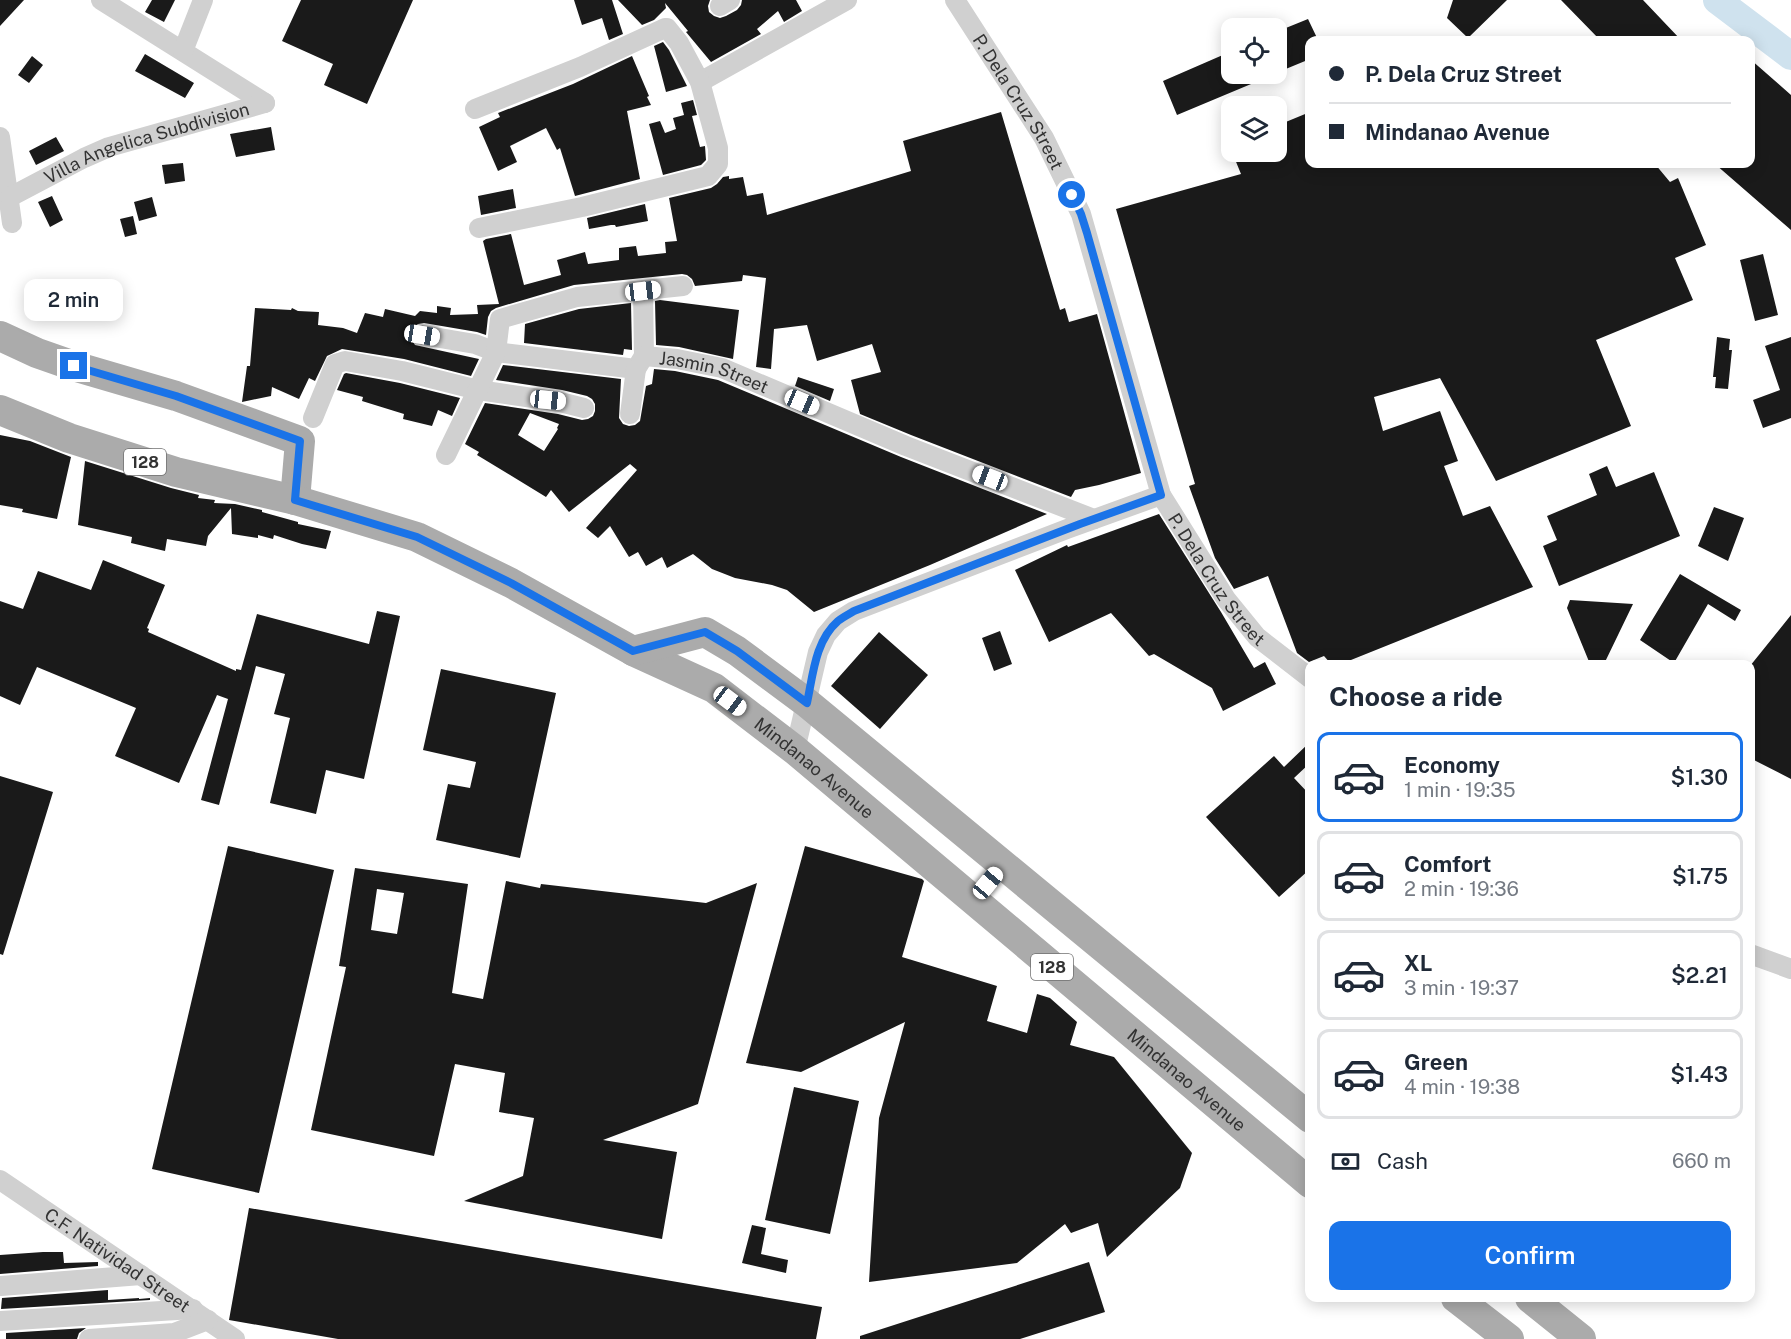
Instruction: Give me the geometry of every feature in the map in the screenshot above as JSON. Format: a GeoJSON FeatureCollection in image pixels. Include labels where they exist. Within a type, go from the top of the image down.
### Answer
{"type":"FeatureCollection","features":[{"type":"Feature","properties":{"kind":"main road"},"geometry":{"type":"LineString","coordinates":[[0,336],[37,353],[77,367],[176,396],[307,430],[295,500]]}},
{"type":"Feature","properties":{"kind":"main road","name":"Mindanao Avenue"},"geometry":{"type":"LineString","coordinates":[[0,410],[69,438],[176,472],[295,500],[417,537],[511,583],[633,651],[714,688],[795,750],[1305,1179]]}},
{"type":"Feature","properties":{"kind":"main road","name":"128"},"geometry":{"type":"LineString","coordinates":[[633,651],[705,632],[737,651],[807,703],[1305,1114]]}},
{"type":"Feature","properties":{"kind":"main road"},"geometry":{"type":"LineString","coordinates":[[974,901],[1003,866]]}},
{"type":"Feature","properties":{"kind":"main road"},"geometry":{"type":"LineString","coordinates":[[1461,1302],[1509,1339]]}},
{"type":"Feature","properties":{"kind":"main road"},"geometry":{"type":"LineString","coordinates":[[1535,1302],[1581,1339]]}},
{"type":"Feature","properties":{"kind":"street","name":"Villa Angelica Subdivision"},"geometry":{"type":"LineString","coordinates":[[10,197],[109,147],[265,103],[101,0]]}},
{"type":"Feature","properties":{"kind":"street"},"geometry":{"type":"LineString","coordinates":[[183,51],[203,0]]}},
{"type":"Feature","properties":{"kind":"street"},"geometry":{"type":"LineString","coordinates":[[700,82],[847,0]]}},
{"type":"Feature","properties":{"kind":"street","name":"P. Dela Cruz Street"},"geometry":{"type":"LineString","coordinates":[[955,0],[1044,138],[1081,214],[1161,495],[1226,599],[1257,638],[1305,674]]}},
{"type":"Feature","properties":{"kind":"street"},"geometry":{"type":"LineString","coordinates":[[475,109],[580,67],[665,28],[670,30],[679,43],[700,82],[718,148],[718,164],[708,176],[582,207],[479,228]]}},
{"type":"Feature","properties":{"kind":"street"},"geometry":{"type":"LineString","coordinates":[[0,137],[12,223]]}},
{"type":"Feature","properties":{"kind":"street"},"geometry":{"type":"LineString","coordinates":[[446,455],[496,352],[500,319],[577,297],[683,286]]}},
{"type":"Feature","properties":{"kind":"street"},"geometry":{"type":"LineString","coordinates":[[630,414],[640,363],[643,291]]}},
{"type":"Feature","properties":{"kind":"street","name":"Jasmin Street"},"geometry":{"type":"LineString","coordinates":[[422,335],[475,344],[496,352],[640,363],[677,359],[722,368],[906,446],[1094,519]]}},
{"type":"Feature","properties":{"kind":"street"},"geometry":{"type":"LineString","coordinates":[[307,430],[335,364],[345,361],[402,371],[478,390],[585,408]]}},
{"type":"Feature","properties":{"kind":"street"},"geometry":{"type":"LineString","coordinates":[[795,750],[818,652],[826,635],[838,621],[854,611],[1161,495]]}},
{"type":"Feature","properties":{"kind":"street"},"geometry":{"type":"LineString","coordinates":[[1755,956],[1791,969]]}},
{"type":"Feature","properties":{"kind":"street","name":"C.F. Natividad Street"},"geometry":{"type":"LineString","coordinates":[[0,1180],[201,1315],[228,1337]]}},
{"type":"Feature","properties":{"kind":"street"},"geometry":{"type":"LineString","coordinates":[[1,1286],[141,1275]]}},
{"type":"Feature","properties":{"kind":"street"},"geometry":{"type":"LineString","coordinates":[[0,1321],[201,1315]]}},
{"type":"Feature","properties":{"kind":"street"},"geometry":{"type":"LineString","coordinates":[[89,1339],[174,1333],[201,1315]]}},
{"type":"Feature","properties":{"kind":"building"},"geometry":{"type":"Polygon","coordinates":[[[0,0],[24,0],[0,26],[0,0]]]}},
{"type":"Feature","properties":{"kind":"building"},"geometry":{"type":"Polygon","coordinates":[[[152,0],[175,0],[164,22],[145,12],[152,0]]]}},
{"type":"Feature","properties":{"kind":"building"},"geometry":{"type":"Polygon","coordinates":[[[301,0],[413,0],[367,104],[324,85],[333,64],[282,41],[301,0]]]}},
{"type":"Feature","properties":{"kind":"building"},"geometry":{"type":"Polygon","coordinates":[[[574,0],[612,0],[623,34],[609,40],[602,18],[582,25],[574,0]]]}},
{"type":"Feature","properties":{"kind":"building"},"geometry":{"type":"Polygon","coordinates":[[[618,0],[710,0],[709,12],[720,18],[737,10],[742,0],[796,0],[802,11],[784,22],[778,11],[757,29],[761,34],[711,62],[665,3],[666,8],[654,20],[642,25],[618,0]]]}},
{"type":"Feature","properties":{"kind":"building"},"geometry":{"type":"Polygon","coordinates":[[[1453,0],[1507,0],[1470,36],[1466,36],[1447,18],[1453,0]]]}},
{"type":"Feature","properties":{"kind":"building"},"geometry":{"type":"Polygon","coordinates":[[[1561,0],[1643,0],[1677,36],[1596,36],[1561,0]]]}},
{"type":"Feature","properties":{"kind":"building"},"geometry":{"type":"Polygon","coordinates":[[[1308,19],[1316,36],[1305,36],[1305,61],[1287,68],[1287,28],[1308,19]]]}},
{"type":"Feature","properties":{"kind":"building"},"geometry":{"type":"Polygon","coordinates":[[[663,42],[687,86],[666,92],[654,46],[663,42]]]}},
{"type":"Feature","properties":{"kind":"building"},"geometry":{"type":"Polygon","coordinates":[[[145,54],[194,83],[185,98],[135,71],[145,54]]]}},
{"type":"Feature","properties":{"kind":"building"},"geometry":{"type":"Polygon","coordinates":[[[32,56],[43,65],[29,83],[18,75],[32,56]]]}},
{"type":"Feature","properties":{"kind":"building"},"geometry":{"type":"Polygon","coordinates":[[[632,56],[651,105],[627,111],[640,179],[575,196],[560,148],[557,150],[546,128],[510,146],[517,162],[498,171],[479,127],[500,117],[498,113],[573,84],[632,56]]]}},
{"type":"Feature","properties":{"kind":"building"},"geometry":{"type":"Polygon","coordinates":[[[1221,56],[1221,84],[1251,84],[1177,115],[1163,81],[1221,56]]]}},
{"type":"Feature","properties":{"kind":"building"},"geometry":{"type":"Polygon","coordinates":[[[1755,63],[1791,95],[1791,230],[1720,168],[1755,168],[1755,63]]]}},
{"type":"Feature","properties":{"kind":"building"},"geometry":{"type":"Polygon","coordinates":[[[693,100],[697,115],[692,116],[700,147],[705,146],[706,160],[701,165],[663,175],[649,124],[660,121],[665,133],[676,129],[673,118],[684,115],[681,103],[693,100]]]}},
{"type":"Feature","properties":{"kind":"building"},"geometry":{"type":"Polygon","coordinates":[[[1001,112],[1060,310],[1065,308],[1069,322],[1097,314],[1141,473],[1075,490],[1071,497],[860,414],[851,380],[881,372],[872,344],[817,361],[807,325],[774,329],[771,369],[756,367],[766,278],[743,275],[742,281],[695,286],[692,279],[682,274],[574,285],[496,308],[488,317],[486,335],[424,323],[418,324],[410,332],[415,345],[479,359],[471,376],[404,359],[342,349],[327,356],[315,381],[309,378],[299,399],[272,387],[271,396],[242,402],[247,366],[250,366],[255,308],[291,310],[292,308],[298,311],[319,312],[318,325],[343,328],[357,333],[365,313],[383,317],[385,309],[415,316],[420,311],[437,313],[437,306],[451,308],[450,315],[478,314],[477,305],[499,304],[483,241],[486,239],[511,234],[524,285],[561,275],[557,260],[585,252],[588,264],[619,260],[619,248],[636,246],[638,256],[666,253],[665,242],[677,241],[669,198],[711,188],[723,177],[729,176],[729,179],[743,177],[747,196],[763,193],[767,215],[911,171],[903,141],[1001,112]]]}},
{"type":"Feature","properties":{"kind":"building"},"geometry":{"type":"Polygon","coordinates":[[[1305,114],[1305,168],[1658,168],[1670,182],[1678,178],[1706,245],[1675,258],[1693,300],[1596,340],[1631,426],[1496,481],[1440,378],[1374,397],[1383,431],[1440,411],[1458,461],[1444,466],[1463,516],[1490,506],[1533,587],[1351,660],[1328,660],[1324,656],[1306,660],[1297,653],[1268,576],[1234,589],[1215,558],[1189,486],[1195,484],[1116,209],[1241,174],[1236,162],[1287,162],[1287,121],[1305,114]]]}},
{"type":"Feature","properties":{"kind":"building"},"geometry":{"type":"Polygon","coordinates":[[[271,127],[275,150],[236,157],[230,134],[271,127]]]}},
{"type":"Feature","properties":{"kind":"building"},"geometry":{"type":"Polygon","coordinates":[[[56,137],[64,151],[36,165],[29,151],[56,137]]]}},
{"type":"Feature","properties":{"kind":"building"},"geometry":{"type":"Polygon","coordinates":[[[183,163],[185,181],[165,184],[162,165],[183,163]]]}},
{"type":"Feature","properties":{"kind":"building"},"geometry":{"type":"Polygon","coordinates":[[[513,189],[516,208],[481,215],[478,196],[513,189]]]}},
{"type":"Feature","properties":{"kind":"building"},"geometry":{"type":"Polygon","coordinates":[[[52,196],[63,220],[50,227],[38,202],[52,196]]]}},
{"type":"Feature","properties":{"kind":"building"},"geometry":{"type":"Polygon","coordinates":[[[152,197],[157,216],[139,221],[134,202],[152,197]]]}},
{"type":"Feature","properties":{"kind":"building"},"geometry":{"type":"Polygon","coordinates":[[[645,204],[648,221],[589,229],[587,218],[645,204]]]}},
{"type":"Feature","properties":{"kind":"building"},"geometry":{"type":"Polygon","coordinates":[[[133,216],[137,234],[125,237],[120,219],[133,216]]]}},
{"type":"Feature","properties":{"kind":"building"},"geometry":{"type":"Polygon","coordinates":[[[1763,254],[1778,315],[1755,321],[1740,260],[1763,254]]]}},
{"type":"Feature","properties":{"kind":"building"},"geometry":{"type":"Polygon","coordinates":[[[655,301],[739,310],[733,359],[679,347],[656,345],[655,301]]]}},
{"type":"Feature","properties":{"kind":"building"},"geometry":{"type":"Polygon","coordinates":[[[631,303],[632,350],[624,349],[623,355],[524,343],[525,324],[579,309],[631,303]]]}},
{"type":"Feature","properties":{"kind":"building"},"geometry":{"type":"Polygon","coordinates":[[[1717,337],[1730,339],[1729,350],[1732,350],[1728,389],[1715,388],[1716,377],[1713,377],[1717,337]]]}},
{"type":"Feature","properties":{"kind":"building"},"geometry":{"type":"Polygon","coordinates":[[[1791,337],[1791,418],[1763,428],[1753,400],[1780,390],[1765,346],[1791,337]]]}},
{"type":"Feature","properties":{"kind":"building"},"geometry":{"type":"Polygon","coordinates":[[[503,365],[621,379],[619,418],[623,424],[629,426],[640,421],[646,386],[652,384],[654,369],[718,380],[901,457],[1047,514],[814,612],[787,590],[735,578],[712,569],[693,554],[667,568],[662,557],[646,566],[638,552],[629,557],[610,526],[598,538],[586,528],[637,470],[630,464],[569,512],[551,490],[546,497],[477,455],[479,452],[465,444],[485,403],[582,420],[593,416],[595,411],[595,404],[587,396],[496,380],[503,365]],[[530,413],[518,435],[544,451],[559,424],[530,413]]]}},
{"type":"Feature","properties":{"kind":"building"},"geometry":{"type":"Polygon","coordinates":[[[346,373],[460,398],[452,416],[438,410],[432,426],[403,419],[404,414],[362,401],[363,397],[337,390],[346,373]]]}},
{"type":"Feature","properties":{"kind":"building"},"geometry":{"type":"Polygon","coordinates":[[[798,377],[834,389],[830,401],[795,386],[798,377]]]}},
{"type":"Feature","properties":{"kind":"building"},"geometry":{"type":"Polygon","coordinates":[[[0,435],[30,441],[71,457],[57,519],[0,505],[0,435]]]}},
{"type":"Feature","properties":{"kind":"building"},"geometry":{"type":"Polygon","coordinates":[[[85,461],[199,495],[198,498],[215,500],[214,503],[235,504],[262,510],[262,512],[298,522],[298,524],[331,531],[326,549],[274,535],[273,539],[258,535],[258,538],[232,534],[231,508],[208,536],[206,546],[167,539],[165,551],[131,543],[132,537],[78,525],[85,461]]]}},
{"type":"Feature","properties":{"kind":"building"},"geometry":{"type":"Polygon","coordinates":[[[1607,466],[1616,487],[1654,472],[1680,536],[1559,586],[1543,546],[1557,540],[1547,516],[1597,495],[1589,474],[1607,466]]]}},
{"type":"Feature","properties":{"kind":"building"},"geometry":{"type":"Polygon","coordinates":[[[1714,507],[1744,518],[1728,561],[1698,546],[1714,507]]]}},
{"type":"Feature","properties":{"kind":"building"},"geometry":{"type":"Polygon","coordinates":[[[1159,514],[1254,668],[1265,662],[1276,684],[1223,711],[1212,688],[1154,654],[1149,656],[1111,613],[1049,642],[1015,570],[1067,545],[1068,547],[1159,514]]]}},
{"type":"Feature","properties":{"kind":"building"},"geometry":{"type":"Polygon","coordinates":[[[103,560],[165,585],[147,628],[148,632],[236,671],[236,669],[241,670],[257,614],[369,644],[377,611],[400,616],[364,779],[326,770],[316,814],[270,803],[290,718],[274,714],[285,674],[256,666],[219,805],[201,800],[228,699],[217,695],[179,783],[115,756],[136,708],[37,667],[20,705],[0,696],[0,601],[23,609],[38,571],[91,590],[103,560]]]}},
{"type":"Feature","properties":{"kind":"building"},"geometry":{"type":"Polygon","coordinates":[[[1680,574],[1741,610],[1735,621],[1708,604],[1676,660],[1670,660],[1640,640],[1680,574]]]}},
{"type":"Feature","properties":{"kind":"building"},"geometry":{"type":"Polygon","coordinates":[[[1570,600],[1633,604],[1606,660],[1588,660],[1567,608],[1570,600]]]}},
{"type":"Feature","properties":{"kind":"building"},"geometry":{"type":"Polygon","coordinates":[[[1791,615],[1791,779],[1755,761],[1755,660],[1791,615]]]}},
{"type":"Feature","properties":{"kind":"building"},"geometry":{"type":"Polygon","coordinates":[[[1000,631],[1012,664],[994,671],[982,638],[1000,631]]]}},
{"type":"Feature","properties":{"kind":"building"},"geometry":{"type":"Polygon","coordinates":[[[879,632],[928,675],[880,729],[831,686],[879,632]]]}},
{"type":"Feature","properties":{"kind":"building"},"geometry":{"type":"Polygon","coordinates":[[[441,669],[556,693],[520,858],[436,840],[448,784],[470,788],[476,762],[423,750],[441,669]]]}},
{"type":"Feature","properties":{"kind":"building"},"geometry":{"type":"Polygon","coordinates":[[[1305,747],[1305,768],[1294,778],[1305,790],[1305,874],[1279,897],[1206,817],[1274,756],[1284,767],[1305,747]]]}},
{"type":"Feature","properties":{"kind":"building"},"geometry":{"type":"Polygon","coordinates":[[[0,776],[53,792],[3,955],[0,954],[0,776]]]}},
{"type":"Feature","properties":{"kind":"building"},"geometry":{"type":"Polygon","coordinates":[[[228,846],[334,870],[259,1193],[152,1169],[228,846]]]}},
{"type":"Feature","properties":{"kind":"building"},"geometry":{"type":"Polygon","coordinates":[[[805,846],[922,879],[924,881],[902,957],[997,986],[987,1021],[1027,1033],[1037,994],[1050,998],[1077,1022],[1070,1045],[1114,1057],[1192,1153],[1180,1188],[1107,1257],[1098,1223],[1071,1233],[1065,1224],[1017,1263],[869,1282],[879,1118],[905,1022],[801,1072],[746,1063],[805,846]]]}},
{"type":"Feature","properties":{"kind":"building"},"geometry":{"type":"Polygon","coordinates":[[[355,868],[468,884],[452,993],[483,999],[506,881],[540,888],[541,884],[706,903],[757,883],[698,1104],[603,1140],[677,1152],[662,1239],[464,1201],[523,1176],[534,1118],[499,1112],[505,1073],[455,1064],[434,1156],[311,1130],[346,967],[339,966],[355,868]],[[377,889],[371,930],[397,934],[404,893],[377,889]]]}},
{"type":"Feature","properties":{"kind":"building"},"geometry":{"type":"Polygon","coordinates":[[[794,1087],[859,1101],[830,1234],[765,1220],[794,1087]]]}},
{"type":"Feature","properties":{"kind":"building"},"geometry":{"type":"Polygon","coordinates":[[[249,1208],[822,1307],[816,1339],[338,1339],[229,1320],[249,1208]]]}},
{"type":"Feature","properties":{"kind":"building"},"geometry":{"type":"Polygon","coordinates":[[[752,1225],[766,1228],[761,1254],[788,1260],[786,1273],[742,1263],[752,1225]]]}},
{"type":"Feature","properties":{"kind":"building"},"geometry":{"type":"Polygon","coordinates":[[[63,1252],[64,1263],[98,1262],[98,1266],[0,1274],[0,1255],[63,1252]]]}},
{"type":"Feature","properties":{"kind":"building"},"geometry":{"type":"Polygon","coordinates":[[[1089,1262],[1105,1312],[1020,1339],[860,1339],[860,1336],[1089,1262]]]}},
{"type":"Feature","properties":{"kind":"building"},"geometry":{"type":"Polygon","coordinates":[[[108,1290],[108,1300],[150,1298],[150,1300],[1,1309],[2,1298],[108,1290]]]}},
{"type":"Feature","properties":{"kind":"building"},"geometry":{"type":"Polygon","coordinates":[[[86,1328],[79,1333],[77,1339],[6,1339],[6,1333],[86,1328]]]}},
{"type":"Feature","properties":{"kind":"waterway"},"geometry":{"type":"LineString","coordinates":[[1717,0],[1791,56]]}},
{"type":"Feature","properties":{"kind":"route"},"geometry":{"type":"LineString","coordinates":[[74,366],[176,396],[300,441],[295,500],[417,537],[511,583],[633,651],[705,632],[737,651],[807,703],[818,652],[826,635],[838,621],[854,611],[1161,495],[1104,290],[1081,214],[1072,195]]}}]}
